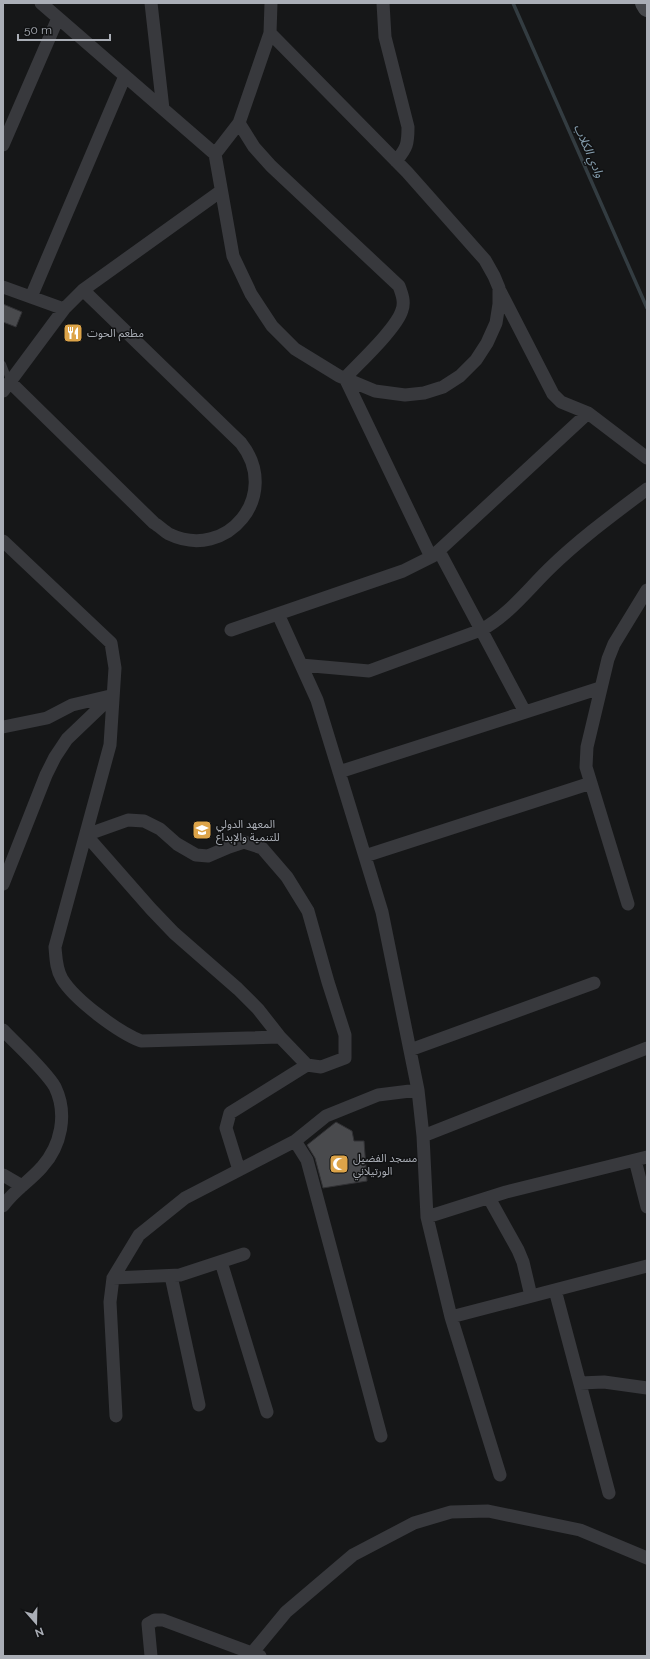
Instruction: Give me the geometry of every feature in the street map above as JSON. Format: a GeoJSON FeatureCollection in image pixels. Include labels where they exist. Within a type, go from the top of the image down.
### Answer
{"type":"FeatureCollection","features":[{"type":"Feature","properties":{"kind":"main road"},"geometry":{"type":"LineString","coordinates":[[644,3],[647,8]]}},
{"type":"Feature","properties":{"kind":"street"},"geometry":{"type":"LineString","coordinates":[[41,3],[215,154],[233,256],[251,294],[272,326],[295,349],[345,378],[375,391],[405,395],[424,393],[443,386],[460,376],[476,360],[487,343],[496,323],[499,304],[498,288]]}},
{"type":"Feature","properties":{"kind":"street"},"geometry":{"type":"LineString","coordinates":[[151,3],[163,109]]}},
{"type":"Feature","properties":{"kind":"street"},"geometry":{"type":"LineString","coordinates":[[215,154],[239,123],[270,33],[271,3]]}},
{"type":"Feature","properties":{"kind":"street"},"geometry":{"type":"LineString","coordinates":[[383,3],[386,37],[408,126],[406,148],[396,161]]}},
{"type":"Feature","properties":{"kind":"street"},"geometry":{"type":"LineString","coordinates":[[3,145],[58,18]]}},
{"type":"Feature","properties":{"kind":"street"},"geometry":{"type":"LineString","coordinates":[[270,33],[396,161],[485,260],[553,394],[561,402],[588,413],[647,458]]}},
{"type":"Feature","properties":{"kind":"street"},"geometry":{"type":"LineString","coordinates":[[31,297],[126,76]]}},
{"type":"Feature","properties":{"kind":"street"},"geometry":{"type":"LineString","coordinates":[[239,123],[249,141],[271,166],[399,286],[403,296],[403,309],[398,321],[345,378]]}},
{"type":"Feature","properties":{"kind":"street"},"geometry":{"type":"LineString","coordinates":[[83,290],[236,438],[248,452],[253,462],[255,486],[254,496],[242,519],[233,528],[221,535],[208,539],[183,538],[169,534],[154,523],[6,386],[64,309],[83,290],[222,191]]}},
{"type":"Feature","properties":{"kind":"street"},"geometry":{"type":"LineString","coordinates":[[3,287],[64,309]]}},
{"type":"Feature","properties":{"kind":"street"},"geometry":{"type":"LineString","coordinates":[[345,378],[435,554],[482,630],[525,712]]}},
{"type":"Feature","properties":{"kind":"street"},"geometry":{"type":"LineString","coordinates":[[231,630],[403,571],[435,554],[588,413]]}},
{"type":"Feature","properties":{"kind":"street"},"geometry":{"type":"LineString","coordinates":[[301,665],[369,671],[482,630],[496,622],[552,566],[599,525],[647,489]]}},
{"type":"Feature","properties":{"kind":"street"},"geometry":{"type":"LineString","coordinates":[[3,541],[111,643],[115,668],[110,745],[56,946],[56,963],[62,979],[81,1002],[130,1037],[141,1041],[280,1037]]}},
{"type":"Feature","properties":{"kind":"street"},"geometry":{"type":"LineString","coordinates":[[628,904],[586,767],[587,747],[608,659],[614,644],[647,590]]}},
{"type":"Feature","properties":{"kind":"street"},"geometry":{"type":"LineString","coordinates":[[278,614],[317,700],[382,912],[418,1090],[423,1136],[427,1217],[451,1317],[500,1475]]}},
{"type":"Feature","properties":{"kind":"street"},"geometry":{"type":"LineString","coordinates":[[339,772],[600,688]]}},
{"type":"Feature","properties":{"kind":"street"},"geometry":{"type":"LineString","coordinates":[[3,727],[47,718],[72,705],[113,695]]}},
{"type":"Feature","properties":{"kind":"street"},"geometry":{"type":"LineString","coordinates":[[3,884],[46,775],[55,757],[67,739],[113,695]]}},
{"type":"Feature","properties":{"kind":"street"},"geometry":{"type":"LineString","coordinates":[[365,856],[591,783]]}},
{"type":"Feature","properties":{"kind":"street"},"geometry":{"type":"LineString","coordinates":[[128,820],[144,821],[160,829],[177,844],[196,855],[208,856],[244,842],[262,848],[288,877],[308,911],[344,1035],[345,1058],[321,1067],[307,1065],[280,1037],[258,1009],[238,989],[174,934],[150,909],[86,835],[128,820]]}},
{"type":"Feature","properties":{"kind":"street"},"geometry":{"type":"LineString","coordinates":[[410,1050],[594,983]]}},
{"type":"Feature","properties":{"kind":"street"},"geometry":{"type":"LineString","coordinates":[[3,1030],[44,1074],[54,1087],[62,1113],[60,1132],[56,1148],[43,1166],[3,1206]]}},
{"type":"Feature","properties":{"kind":"street"},"geometry":{"type":"LineString","coordinates":[[423,1136],[647,1048]]}},
{"type":"Feature","properties":{"kind":"street"},"geometry":{"type":"LineString","coordinates":[[239,1170],[226,1128],[230,1113],[307,1065]]}},
{"type":"Feature","properties":{"kind":"street"},"geometry":{"type":"LineString","coordinates":[[116,1416],[110,1302],[113,1278],[139,1235],[185,1198],[295,1141],[326,1116],[378,1095],[418,1090]]}},
{"type":"Feature","properties":{"kind":"street"},"geometry":{"type":"LineString","coordinates":[[295,1141],[306,1160],[382,1436]]}},
{"type":"Feature","properties":{"kind":"street"},"geometry":{"type":"LineString","coordinates":[[427,1217],[489,1198],[641,1159],[647,1207]]}},
{"type":"Feature","properties":{"kind":"street"},"geometry":{"type":"LineString","coordinates":[[3,1175],[22,1186]]}},
{"type":"Feature","properties":{"kind":"street"},"geometry":{"type":"LineString","coordinates":[[489,1198],[518,1250],[523,1262],[531,1296]]}},
{"type":"Feature","properties":{"kind":"street"},"geometry":{"type":"LineString","coordinates":[[113,1278],[180,1275],[244,1254]]}},
{"type":"Feature","properties":{"kind":"street"},"geometry":{"type":"LineString","coordinates":[[221,1262],[267,1412]]}},
{"type":"Feature","properties":{"kind":"street"},"geometry":{"type":"LineString","coordinates":[[451,1317],[647,1266]]}},
{"type":"Feature","properties":{"kind":"street"},"geometry":{"type":"LineString","coordinates":[[171,1276],[199,1404]]}},
{"type":"Feature","properties":{"kind":"street"},"geometry":{"type":"LineString","coordinates":[[555,1290],[609,1493]]}},
{"type":"Feature","properties":{"kind":"street"},"geometry":{"type":"LineString","coordinates":[[580,1383],[604,1382],[647,1388]]}},
{"type":"Feature","properties":{"kind":"street"},"geometry":{"type":"LineString","coordinates":[[151,1656],[148,1624],[155,1620],[163,1620],[256,1654],[286,1612],[353,1555],[414,1523],[451,1512],[488,1511],[580,1530],[647,1558]]}},
{"type":"Feature","properties":{"kind":"lane"},"geometry":{"type":"LineString","coordinates":[[3,364],[6,386]]}},
{"type":"Feature","properties":{"kind":"building"},"geometry":{"type":"Polygon","coordinates":[[[3,304],[22,312],[16,327],[3,322],[3,304]]]}},
{"type":"Feature","properties":{"kind":"building","name":"مسجد الفضيل الورتيلاني"},"geometry":{"type":"Polygon","coordinates":[[[336,1122],[352,1131],[354,1141],[364,1141],[367,1181],[323,1188],[315,1158],[307,1145],[336,1122]]]}},
{"type":"Feature","properties":{"kind":"waterway","name":"وادي الكلاب"},"geometry":{"type":"LineString","coordinates":[[513,3],[647,308]]}},
{"type":"Feature","properties":{"kind":"place","name":"مطعم الحوت"},"geometry":{"type":"Point","coordinates":[73,333]}},
{"type":"Feature","properties":{"kind":"place","name":"المعهد الدولي للتنمية والإبداع"},"geometry":{"type":"Point","coordinates":[202,830]}},
{"type":"Feature","properties":{"kind":"place","name":"مسجد الفضيل الورتيلاني"},"geometry":{"type":"Point","coordinates":[339,1164]}}]}
